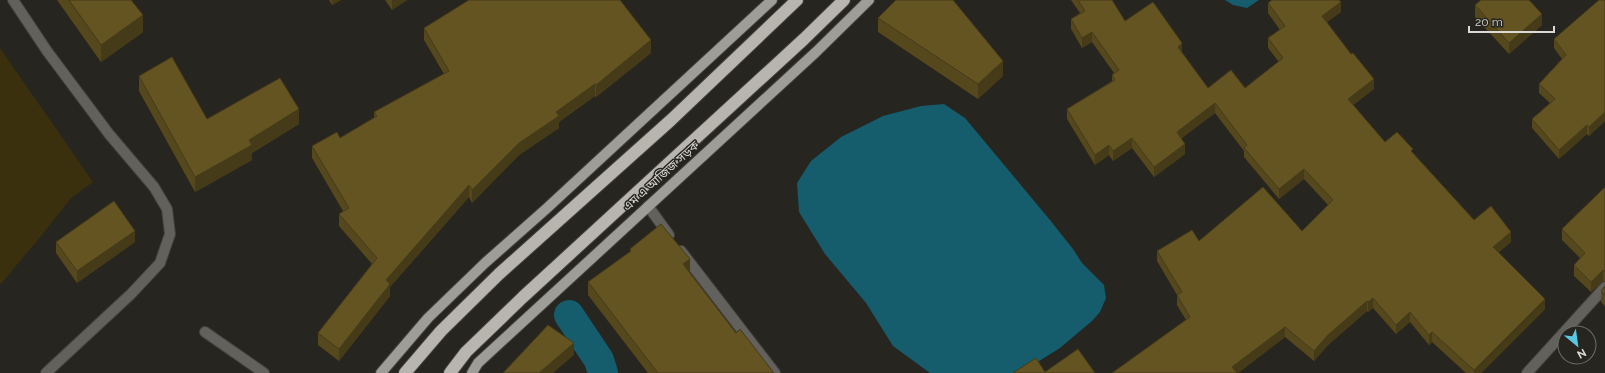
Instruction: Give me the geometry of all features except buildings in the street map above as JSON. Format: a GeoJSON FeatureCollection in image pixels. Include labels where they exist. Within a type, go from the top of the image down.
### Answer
{"type":"FeatureCollection","features":[{"type":"Feature","properties":{"kind":"highway"},"geometry":{"type":"LineString","coordinates":[[405,373],[441,331],[499,274],[671,120],[797,0]]}},
{"type":"Feature","properties":{"kind":"highway"},"geometry":{"type":"LineString","coordinates":[[450,373],[466,352],[528,292],[804,39],[844,0]]}},
{"type":"Feature","properties":{"kind":"main road"},"geometry":{"type":"LineString","coordinates":[[380,373],[428,318],[485,263],[552,204],[772,0]]}},
{"type":"Feature","properties":{"kind":"main road","name":"এম এ আজিজ সড়ক"},"geometry":{"type":"LineString","coordinates":[[472,373],[478,363],[816,52],[869,0]]}},
{"type":"Feature","properties":{"kind":"street"},"geometry":{"type":"LineString","coordinates":[[13,0],[52,58],[109,134],[154,188],[167,209],[170,234],[160,263],[131,294],[46,373]]}},
{"type":"Feature","properties":{"kind":"street"},"geometry":{"type":"LineString","coordinates":[[648,206],[775,373]]}},
{"type":"Feature","properties":{"kind":"street"},"geometry":{"type":"LineString","coordinates":[[1527,373],[1605,286]]}},
{"type":"Feature","properties":{"kind":"street"},"geometry":{"type":"LineString","coordinates":[[205,332],[264,373]]}},
{"type":"Feature","properties":{"kind":"shaded area"},"geometry":{"type":"Polygon","coordinates":[[[0,48],[93,182],[71,198],[0,285],[0,48]]]}},
{"type":"Feature","properties":{"kind":"water"},"geometry":{"type":"Polygon","coordinates":[[[1225,0],[1259,0],[1247,8],[1233,5],[1225,0]]]}},
{"type":"Feature","properties":{"kind":"water"},"geometry":{"type":"Polygon","coordinates":[[[944,104],[965,118],[1050,220],[1082,263],[1104,285],[1106,298],[1100,312],[1092,321],[1060,348],[1020,373],[930,373],[893,346],[866,303],[825,254],[799,212],[797,183],[811,161],[841,137],[883,116],[921,106],[944,104]]]}},
{"type":"Feature","properties":{"kind":"waterway"},"geometry":{"type":"LineString","coordinates":[[569,315],[599,360],[603,373]]}}]}
